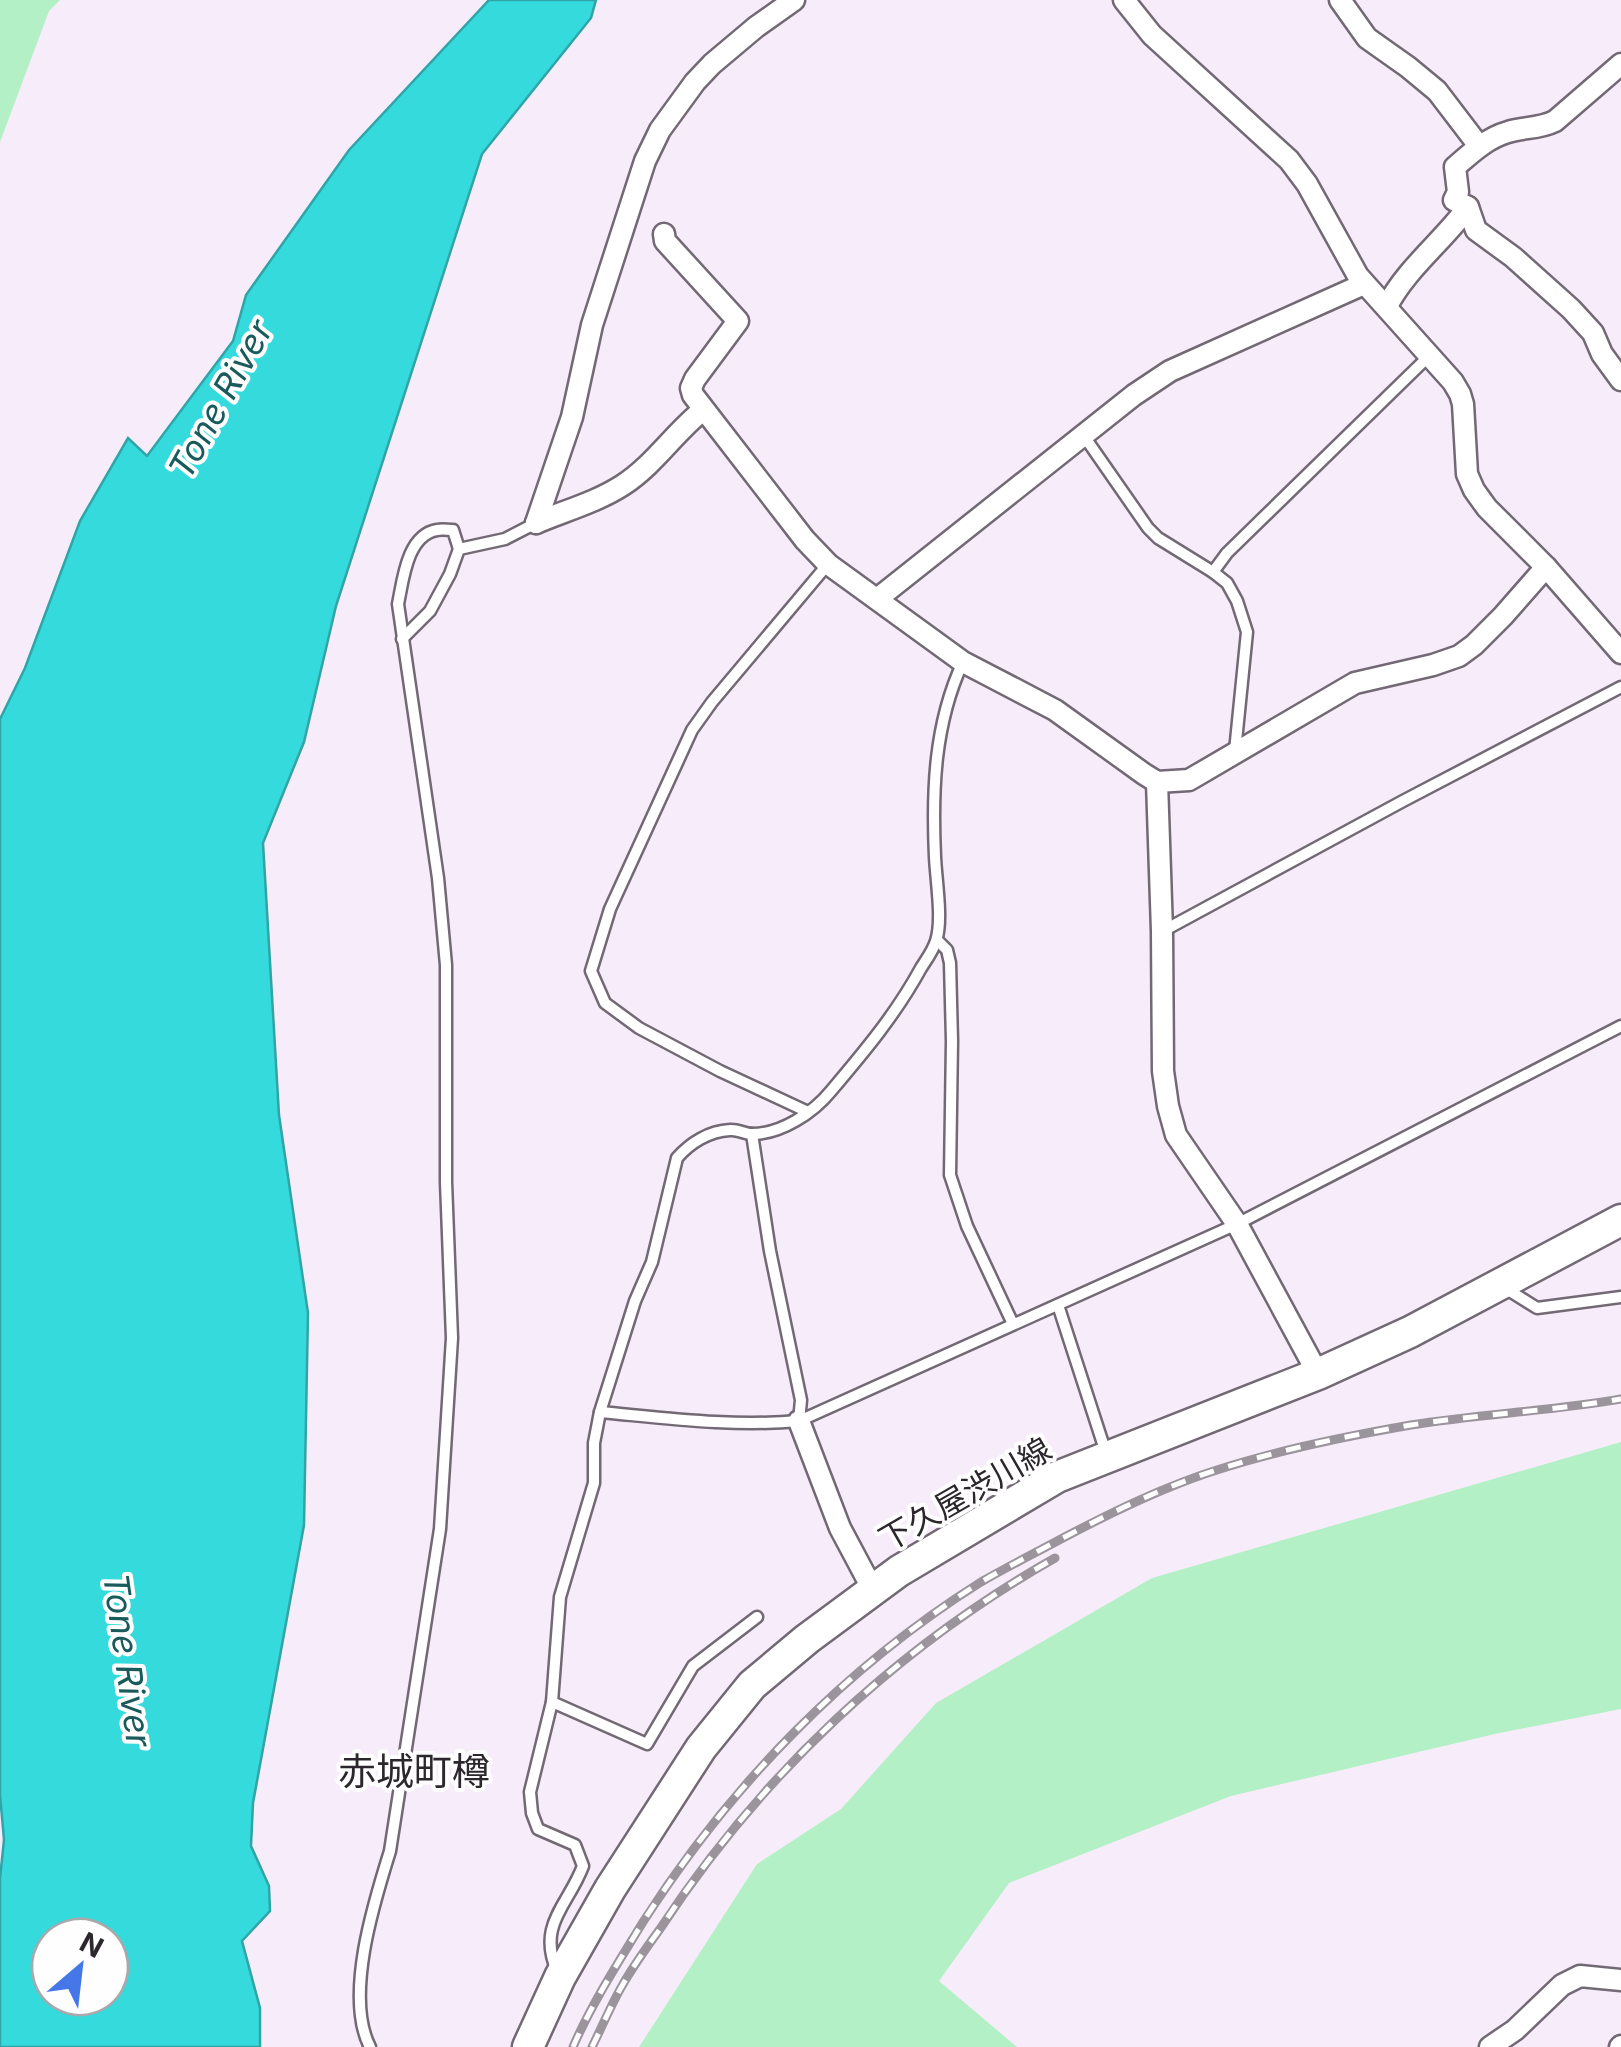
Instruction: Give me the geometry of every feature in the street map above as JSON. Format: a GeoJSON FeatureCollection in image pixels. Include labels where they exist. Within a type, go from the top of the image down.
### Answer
{"type":"FeatureCollection","features":[{"type":"Feature","properties":{"kind":"main road","name":"下久屋渋川線"},"geometry":{"type":"LineString","coordinates":[[528,2047],[560,1977],[610,1889],[727,1713],[779,1662],[874,1590],[1057,1477],[1318,1374],[1410,1332],[1621,1220]]}},
{"type":"Feature","properties":{"kind":"street"},"geometry":{"type":"LineString","coordinates":[[536,523],[572,417],[592,325],[645,161],[660,130],[712,64],[794,0]]}},
{"type":"Feature","properties":{"kind":"street"},"geometry":{"type":"LineString","coordinates":[[1124,0],[1152,35],[1289,160],[1364,284],[1460,394],[1466,474],[1474,490],[1619,646]]}},
{"type":"Feature","properties":{"kind":"street"},"geometry":{"type":"LineString","coordinates":[[1340,0],[1367,38],[1437,91],[1479,146]]}},
{"type":"Feature","properties":{"kind":"street"},"geometry":{"type":"LineString","coordinates":[[1621,64],[1554,122],[1506,132],[1479,146],[1454,167],[1458,192],[1454,200],[1468,207],[1476,230],[1571,309],[1593,333],[1602,354],[1621,380]]}},
{"type":"Feature","properties":{"kind":"street"},"geometry":{"type":"LineString","coordinates":[[1387,306],[1396,288],[1468,207]]}},
{"type":"Feature","properties":{"kind":"street"},"geometry":{"type":"LineString","coordinates":[[664,234],[665,241],[738,322],[691,388],[703,410],[804,540],[828,564],[963,662],[1055,710],[1158,782],[1189,780],[1355,683],[1459,656],[1474,646],[1546,567]]}},
{"type":"Feature","properties":{"kind":"street"},"geometry":{"type":"LineString","coordinates":[[877,599],[1134,395],[1170,371],[1364,284]]}},
{"type":"Feature","properties":{"kind":"street"},"geometry":{"type":"LineString","coordinates":[[536,523],[622,486],[662,454],[703,410]]}},
{"type":"Feature","properties":{"kind":"street"},"geometry":{"type":"LineString","coordinates":[[1158,782],[1163,1071],[1168,1106],[1176,1135],[1236,1224],[1318,1374]]}},
{"type":"Feature","properties":{"kind":"street"},"geometry":{"type":"LineString","coordinates":[[799,1421],[840,1528],[874,1590]]}},
{"type":"Feature","properties":{"kind":"street"},"geometry":{"type":"LineString","coordinates":[[1490,2047],[1571,1980],[1580,1976],[1621,1980]]}},
{"type":"Feature","properties":{"kind":"lane"},"geometry":{"type":"LineString","coordinates":[[1214,572],[1227,553],[1429,356]]}},
{"type":"Feature","properties":{"kind":"lane"},"geometry":{"type":"LineString","coordinates":[[1084,436],[1148,528],[1214,572],[1227,583],[1237,601],[1247,632],[1235,752]]}},
{"type":"Feature","properties":{"kind":"lane"},"geometry":{"type":"LineString","coordinates":[[460,550],[504,539],[536,523]]}},
{"type":"Feature","properties":{"kind":"lane"},"geometry":{"type":"LineString","coordinates":[[370,2047],[362,2032],[360,1978],[374,1902],[390,1851],[440,1529],[452,1338],[446,1182],[446,965],[438,878],[402,639],[398,604],[406,564],[419,540],[434,530],[453,530],[460,550],[450,574],[430,611],[402,639]]}},
{"type":"Feature","properties":{"kind":"lane"},"geometry":{"type":"LineString","coordinates":[[808,1112],[720,1072],[639,1028],[606,1003],[590,971],[610,909],[692,730],[828,564]]}},
{"type":"Feature","properties":{"kind":"lane"},"geometry":{"type":"LineString","coordinates":[[560,1977],[551,1957],[550,1937],[559,1908],[583,1866],[575,1845],[538,1829],[530,1792],[552,1702],[560,1596],[594,1483],[594,1442],[600,1412],[635,1301],[652,1262],[678,1158],[688,1145],[705,1137],[730,1130],[752,1134],[789,1125],[824,1099],[892,1017],[937,940],[932,800],[936,759],[963,662]]}},
{"type":"Feature","properties":{"kind":"lane"},"geometry":{"type":"LineString","coordinates":[[1162,932],[1621,687]]}},
{"type":"Feature","properties":{"kind":"lane"},"geometry":{"type":"LineString","coordinates":[[937,940],[950,963],[950,1175],[967,1226],[1013,1324]]}},
{"type":"Feature","properties":{"kind":"lane"},"geometry":{"type":"LineString","coordinates":[[600,1412],[768,1424],[799,1421],[1236,1224],[1621,1026]]}},
{"type":"Feature","properties":{"kind":"lane"},"geometry":{"type":"LineString","coordinates":[[752,1134],[770,1251],[801,1400],[799,1421]]}},
{"type":"Feature","properties":{"kind":"lane"},"geometry":{"type":"LineString","coordinates":[[1500,1285],[1537,1308],[1621,1297]]}},
{"type":"Feature","properties":{"kind":"lane"},"geometry":{"type":"LineString","coordinates":[[1058,1304],[1108,1456]]}},
{"type":"Feature","properties":{"kind":"lane"},"geometry":{"type":"LineString","coordinates":[[552,1702],[647,1744],[693,1666],[757,1617]]}},
{"type":"Feature","properties":{"kind":"green space"},"geometry":{"type":"Polygon","coordinates":[[[0,0],[60,0],[49,11],[0,142],[0,0]]]}},
{"type":"Feature","properties":{"kind":"green space"},"geometry":{"type":"Polygon","coordinates":[[[1621,1442],[1621,1709],[1495,1734],[1231,1796],[1009,1883],[939,1981],[1017,2047],[639,2047],[757,1864],[841,1809],[936,1703],[1152,1578],[1621,1442]]]}},
{"type":"Feature","properties":{"kind":"water","name":"Tone River"},"geometry":{"type":"Polygon","coordinates":[[[489,0],[596,0],[591,18],[482,154],[336,606],[304,742],[263,843],[279,1115],[308,1313],[304,1525],[253,1803],[251,1846],[269,1886],[270,1911],[242,1941],[260,2008],[260,2047],[0,2047],[0,1878],[4,1840],[0,1795],[0,719],[25,668],[80,521],[128,438],[147,456],[233,341],[246,295],[349,150],[489,0]]]}},
{"type":"Feature","properties":{"kind":"railway"},"geometry":{"type":"LineString","coordinates":[[573,2047],[643,1922],[752,1777],[793,1733],[883,1652],[981,1582],[1139,1500],[1243,1462],[1411,1425],[1621,1399]]}},
{"type":"Feature","properties":{"kind":"railway"},"geometry":{"type":"LineString","coordinates":[[592,2047],[618,1993],[645,1950],[699,1873],[787,1768],[835,1720],[940,1632],[1055,1558]]}},
{"type":"Feature","properties":{"kind":"district","name":"赤城町樽"},"geometry":{"type":"Point","coordinates":[414,1771]}}]}
